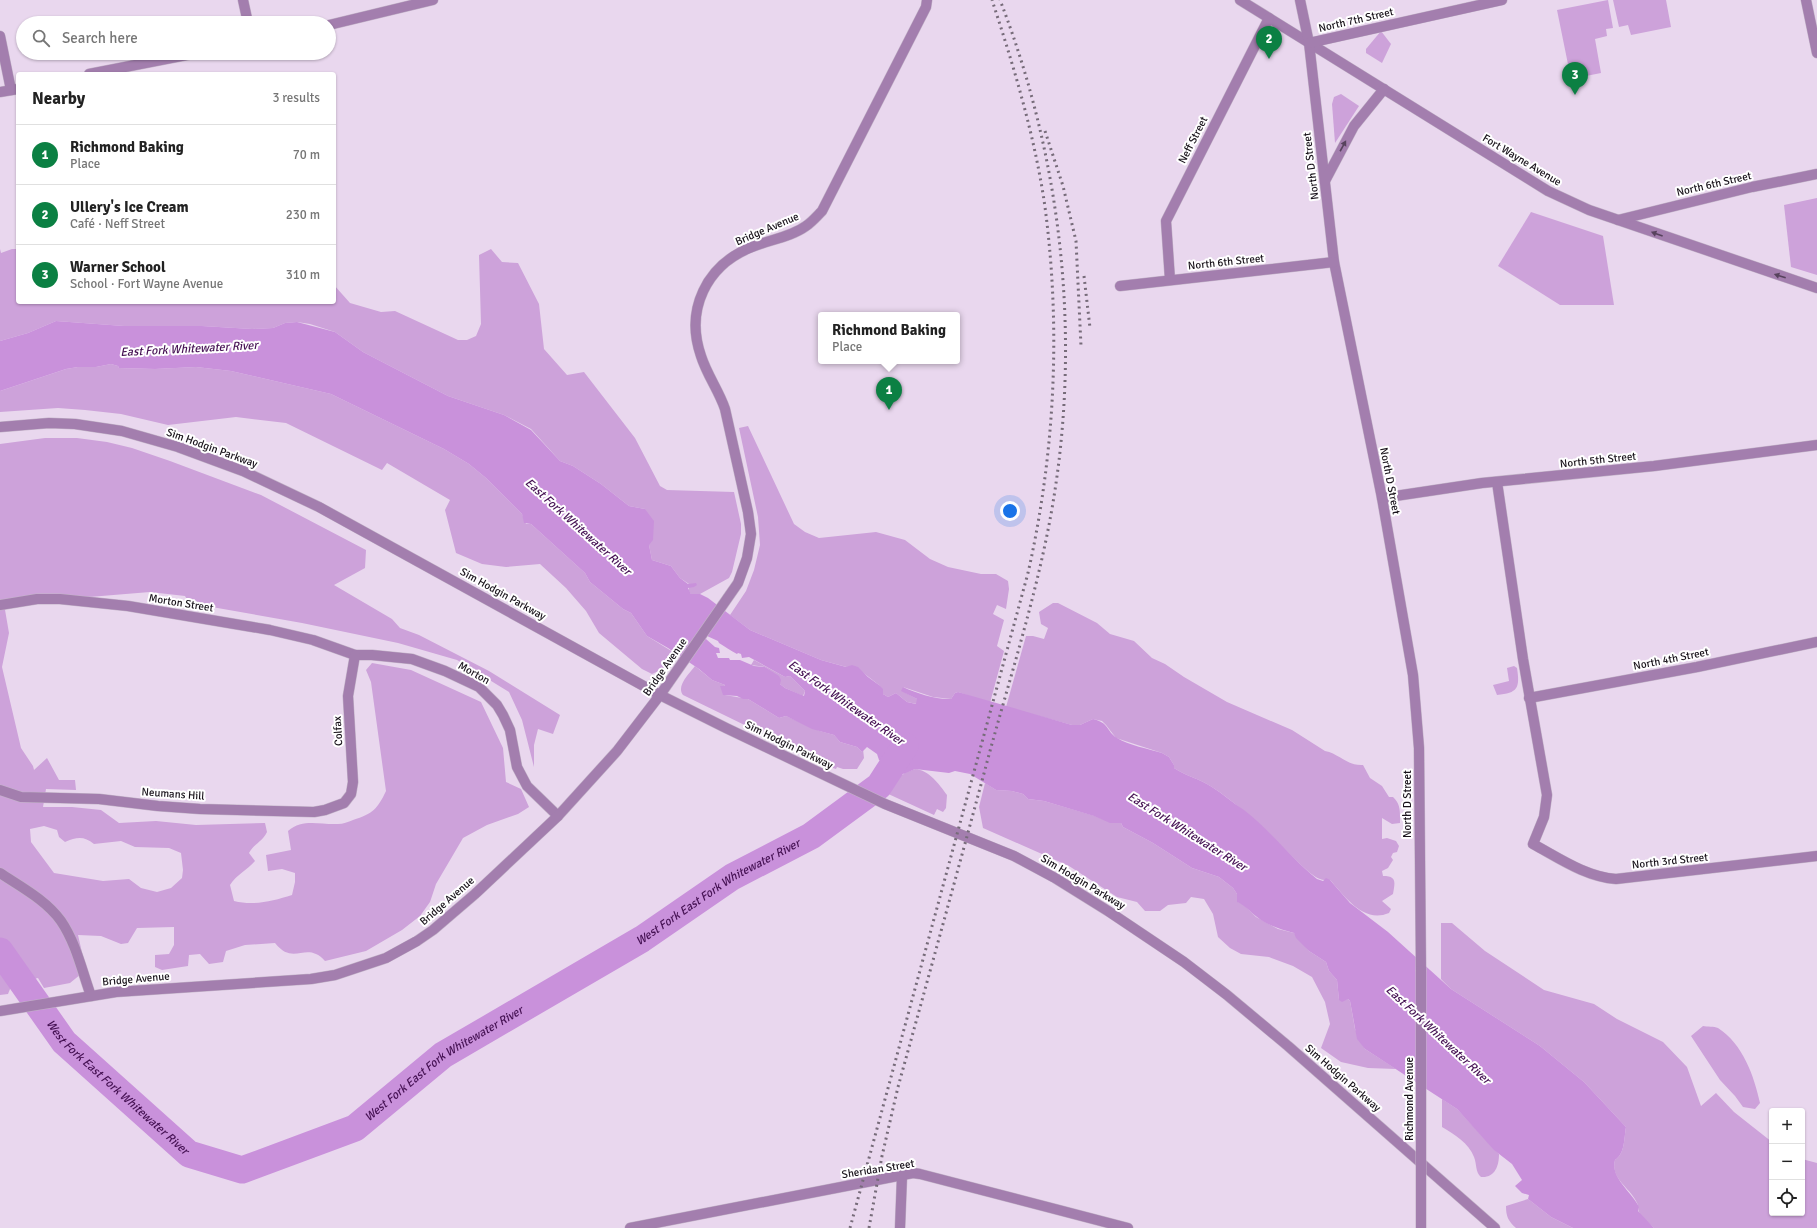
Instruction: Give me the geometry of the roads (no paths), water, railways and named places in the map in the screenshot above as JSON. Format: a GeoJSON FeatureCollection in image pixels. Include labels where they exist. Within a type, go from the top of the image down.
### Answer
{"type":"FeatureCollection","features":[{"type":"Feature","properties":{"kind":"street"},"geometry":{"type":"LineString","coordinates":[[243,0],[246,16]]}},
{"type":"Feature","properties":{"kind":"street"},"geometry":{"type":"LineString","coordinates":[[336,23],[433,0]]}},
{"type":"Feature","properties":{"kind":"street","name":"Bridge Avenue"},"geometry":{"type":"LineString","coordinates":[[2,1011],[116,992],[311,979],[350,971],[386,958],[417,941],[432,930],[475,894],[558,816],[617,751],[671,681],[738,584],[747,558],[751,534],[750,520],[725,409],[721,397],[705,366],[697,343],[696,315],[698,301],[713,275],[729,259],[753,247],[807,226],[822,211],[926,7],[927,0]]}},
{"type":"Feature","properties":{"kind":"street","name":"Fort Wayne Avenue"},"geometry":{"type":"LineString","coordinates":[[1240,0],[1548,191],[1588,210],[1817,288]]}},
{"type":"Feature","properties":{"kind":"street","name":"North D Street"},"geometry":{"type":"LineString","coordinates":[[1300,0],[1309,43],[1334,262],[1382,498],[1403,614],[1417,711],[1421,970]]}},
{"type":"Feature","properties":{"kind":"street","name":"North 7th Street"},"geometry":{"type":"LineString","coordinates":[[1309,43],[1502,0]]}},
{"type":"Feature","properties":{"kind":"street"},"geometry":{"type":"LineString","coordinates":[[1806,0],[1817,53]]}},
{"type":"Feature","properties":{"kind":"street","name":"Neff Street"},"geometry":{"type":"LineString","coordinates":[[1170,280],[1166,221],[1269,18]]}},
{"type":"Feature","properties":{"kind":"street"},"geometry":{"type":"LineString","coordinates":[[0,36],[15,89],[0,92]]}},
{"type":"Feature","properties":{"kind":"street"},"geometry":{"type":"LineString","coordinates":[[99,72],[161,60]]}},
{"type":"Feature","properties":{"kind":"street"},"geometry":{"type":"LineString","coordinates":[[1325,181],[1354,126],[1384,89]]}},
{"type":"Feature","properties":{"kind":"street","name":"North 6th Street"},"geometry":{"type":"LineString","coordinates":[[1618,220],[1722,194],[1817,174]]}},
{"type":"Feature","properties":{"kind":"street","name":"North 6th Street"},"geometry":{"type":"LineString","coordinates":[[1120,286],[1334,262]]}},
{"type":"Feature","properties":{"kind":"street","name":"Sim Hodgin Parkway"},"geometry":{"type":"LineString","coordinates":[[0,427],[50,423],[75,424],[122,431],[178,446],[243,471],[282,488],[349,523],[660,695],[884,804],[1014,856],[1088,898],[1184,962],[1227,995],[1288,1046],[1495,1228]]}},
{"type":"Feature","properties":{"kind":"street","name":"North 5th Street"},"geometry":{"type":"LineString","coordinates":[[1382,498],[1497,482],[1654,466],[1817,445]]}},
{"type":"Feature","properties":{"kind":"street"},"geometry":{"type":"LineString","coordinates":[[1497,482],[1529,698]]}},
{"type":"Feature","properties":{"kind":"street","name":"Morton Street"},"geometry":{"type":"LineString","coordinates":[[0,605],[37,599],[60,599],[128,606],[270,630],[313,640],[355,655]]}},
{"type":"Feature","properties":{"kind":"street","name":"North 4th Street"},"geometry":{"type":"LineString","coordinates":[[1529,698],[1697,667],[1817,642]]}},
{"type":"Feature","properties":{"kind":"street","name":"Colfax"},"geometry":{"type":"LineString","coordinates":[[344,803],[351,794],[353,782],[348,696],[355,655]]}},
{"type":"Feature","properties":{"kind":"street","name":"Morton"},"geometry":{"type":"LineString","coordinates":[[355,655],[412,659],[445,671],[479,687],[489,696],[503,715],[510,730],[517,767],[528,786],[558,816]]}},
{"type":"Feature","properties":{"kind":"street","name":"North 3rd Street"},"geometry":{"type":"LineString","coordinates":[[1529,698],[1547,795],[1544,817],[1533,844],[1587,873],[1616,879],[1817,856]]}},
{"type":"Feature","properties":{"kind":"street","name":"Neumans Hill"},"geometry":{"type":"LineString","coordinates":[[0,790],[21,797],[99,799],[158,806],[200,808],[314,812],[325,810],[344,803]]}},
{"type":"Feature","properties":{"kind":"street"},"geometry":{"type":"LineString","coordinates":[[0,873],[31,893],[46,905],[60,920],[72,940],[91,996]]}},
{"type":"Feature","properties":{"kind":"street","name":"Richmond Avenue"},"geometry":{"type":"LineString","coordinates":[[1421,970],[1421,1228]]}},
{"type":"Feature","properties":{"kind":"street","name":"Sheridan Street"},"geometry":{"type":"LineString","coordinates":[[630,1228],[902,1176],[920,1174],[1128,1228]]}},
{"type":"Feature","properties":{"kind":"street"},"geometry":{"type":"LineString","coordinates":[[900,1228],[902,1176]]}},
{"type":"Feature","properties":{"kind":"water","name":"East Fork Whitewater River"},"geometry":{"type":"Polygon","coordinates":[[[56,321],[124,326],[202,326],[252,329],[273,328],[285,323],[297,322],[335,332],[363,352],[448,396],[504,415],[531,430],[560,461],[573,466],[601,484],[629,506],[645,509],[654,521],[653,540],[649,545],[652,560],[671,566],[680,578],[688,584],[696,583],[697,585],[694,587],[688,588],[691,594],[700,594],[708,598],[750,630],[821,660],[846,667],[852,665],[858,667],[883,689],[883,694],[888,697],[896,693],[907,702],[916,704],[917,699],[901,691],[903,687],[927,696],[945,699],[951,699],[955,693],[958,692],[1072,725],[1080,725],[1093,719],[1105,725],[1117,738],[1133,745],[1162,753],[1169,757],[1174,765],[1174,768],[1207,784],[1254,818],[1317,879],[1323,881],[1326,878],[1330,880],[1350,903],[1388,932],[1451,989],[1540,1046],[1584,1082],[1626,1127],[1621,1154],[1615,1160],[1614,1167],[1622,1185],[1636,1201],[1639,1207],[1638,1211],[1654,1228],[1573,1228],[1551,1217],[1528,1199],[1529,1195],[1522,1193],[1515,1186],[1522,1180],[1512,1164],[1494,1150],[1457,1109],[1365,1049],[1357,1039],[1350,1001],[1348,999],[1342,1002],[1339,1000],[1337,980],[1329,971],[1326,962],[1309,951],[1296,938],[1294,933],[1266,923],[1237,902],[1237,894],[1233,888],[1219,877],[1192,868],[1153,843],[1123,827],[1121,823],[1110,823],[1094,816],[1044,801],[1028,799],[1023,794],[1012,791],[996,790],[970,774],[955,771],[949,773],[915,769],[904,774],[879,760],[877,754],[867,747],[862,752],[857,747],[840,742],[834,735],[812,729],[786,716],[779,718],[748,699],[743,699],[737,696],[723,695],[720,686],[725,685],[712,680],[699,669],[668,648],[647,636],[631,613],[623,609],[590,582],[585,573],[531,524],[524,523],[522,514],[486,478],[469,464],[444,449],[331,394],[231,371],[196,367],[155,369],[119,368],[118,366],[111,364],[96,367],[66,369],[0,391],[0,341],[28,333],[56,321]],[[707,636],[706,639],[715,647],[719,648],[720,653],[716,653],[718,658],[740,660],[754,666],[765,667],[779,676],[781,680],[780,684],[785,688],[804,696],[805,691],[790,676],[785,677],[749,657],[742,658],[741,654],[737,654],[718,641],[707,636]]]}},
{"type":"Feature","properties":{"kind":"waterway","name":"West Fork East Fork Whitewater River"},"geometry":{"type":"LineString","coordinates":[[0,951],[64,1042],[189,1154],[242,1170],[355,1128],[443,1055],[642,939],[732,877],[811,836],[879,786],[905,746]]}},
{"type":"Feature","properties":{"kind":"railway"},"geometry":{"type":"LineString","coordinates":[[850,1228],[1028,573],[1044,482],[1053,391],[1054,345],[1050,253],[1041,181],[1030,128],[1016,76],[992,0]]}},
{"type":"Feature","properties":{"kind":"railway"},"geometry":{"type":"LineString","coordinates":[[869,1228],[882,1156],[898,1087],[1043,556],[1055,490],[1062,428],[1065,366],[1064,304],[1059,242],[1050,180],[1037,119],[1021,59],[1000,0]]}},
{"type":"Feature","properties":{"kind":"railway"},"geometry":{"type":"LineString","coordinates":[[1045,131],[1063,186],[1076,241],[1081,346]]}},
{"type":"Feature","properties":{"kind":"railway"},"geometry":{"type":"LineString","coordinates":[[1084,276],[1090,328]]}},
{"type":"Feature","properties":{"kind":"place","name":"Ullery's Ice Cream"},"geometry":{"type":"Point","coordinates":[1269,59]}},
{"type":"Feature","properties":{"kind":"place","name":"Warner School"},"geometry":{"type":"Point","coordinates":[1575,95]}},
{"type":"Feature","properties":{"kind":"place","name":"Richmond Baking"},"geometry":{"type":"Point","coordinates":[889,410]}}]}
